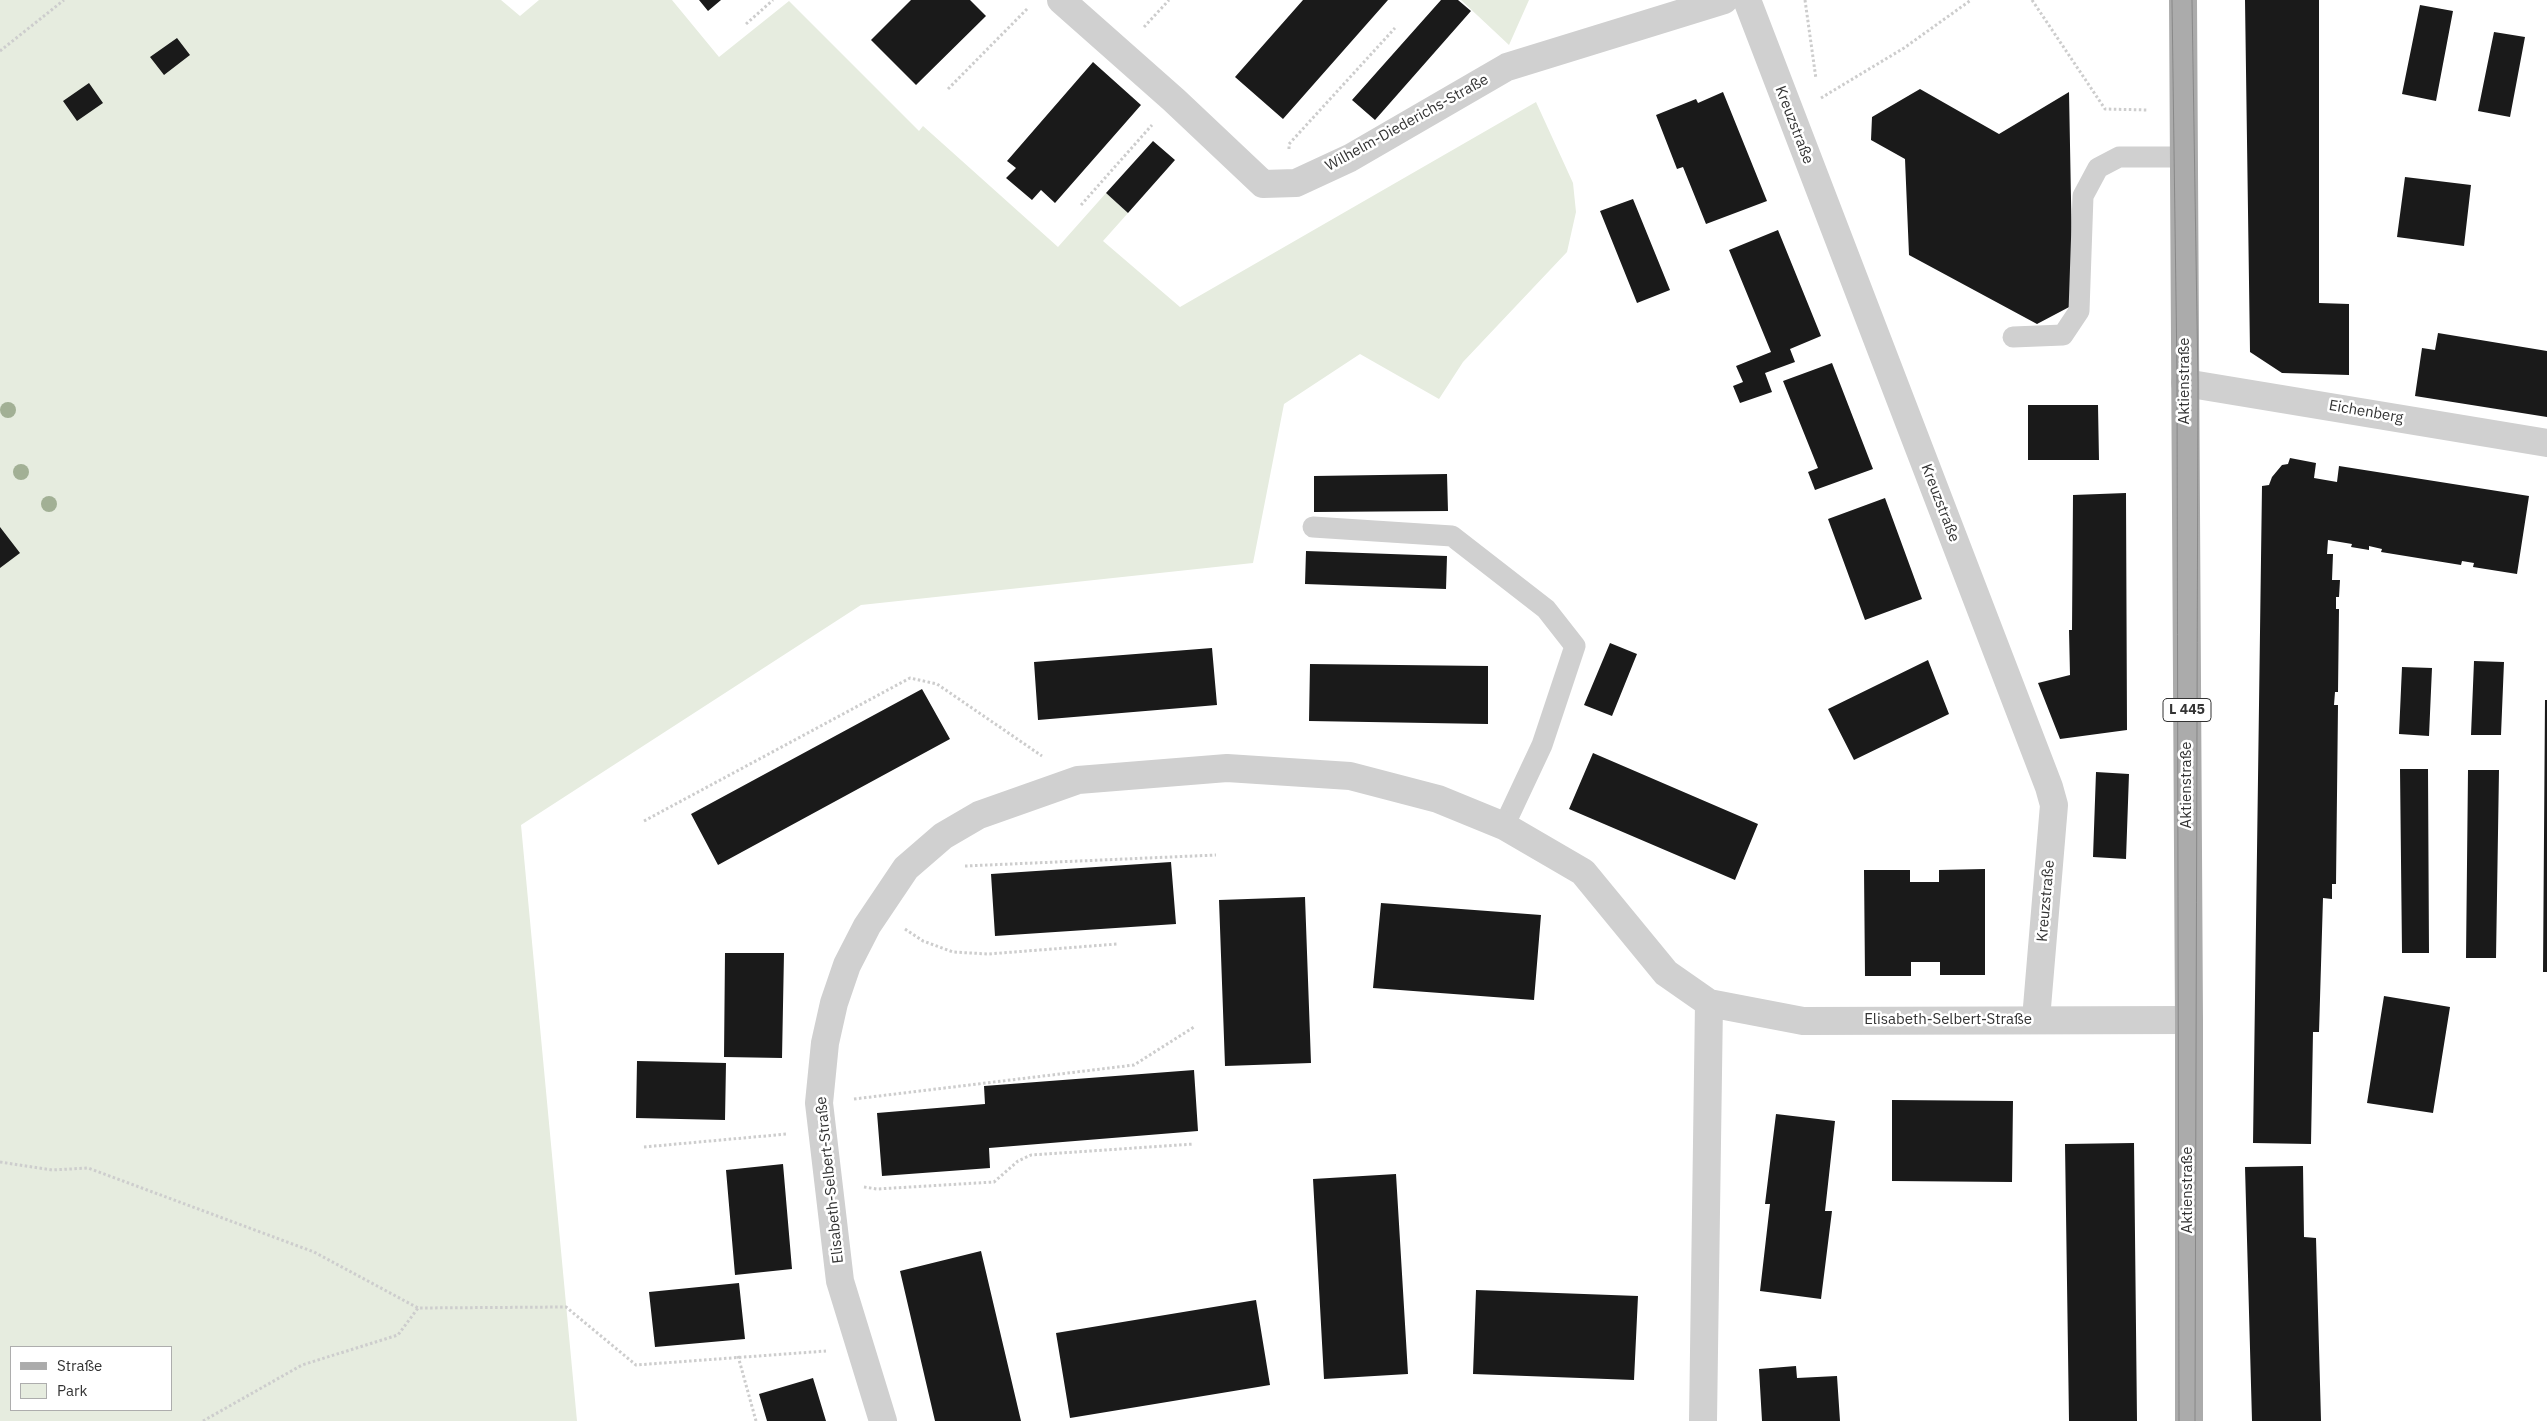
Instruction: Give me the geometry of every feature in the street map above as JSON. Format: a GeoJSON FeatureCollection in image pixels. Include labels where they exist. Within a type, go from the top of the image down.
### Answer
{"type":"FeatureCollection","features":[{"type":"Feature","properties":{"kind":"main road","name":"Aktienstraße"},"geometry":{"type":"LineString","coordinates":[[2183,0],[2189,1020],[2189,1421]]}},
{"type":"Feature","properties":{"kind":"street","name":"Wilhelm-Diederichs-Straße"},"geometry":{"type":"LineString","coordinates":[[1061,0],[1174,100],[1263,184],[1296,183],[1350,158],[1507,67],[1724,0]]}},
{"type":"Feature","properties":{"kind":"street","name":"Kreuzstraße"},"geometry":{"type":"LineString","coordinates":[[1746,0],[2050,787],[2054,804],[2036,1019]]}},
{"type":"Feature","properties":{"kind":"street","name":"Eichenberg"},"geometry":{"type":"LineString","coordinates":[[2185,383],[2547,443]]}},
{"type":"Feature","properties":{"kind":"street","name":"Elisabeth-Selbert-Straße"},"geometry":{"type":"LineString","coordinates":[[883,1421],[840,1281],[819,1103],[825,1043],[834,1003],[847,965],[877,911],[906,868],[943,836],[979,815],[1078,780],[1227,768],[1350,776],[1438,800],[1504,826],[1583,872],[1666,973],[1709,1003],[1803,1021],[2189,1020]]}},
{"type":"Feature","properties":{"kind":"street"},"geometry":{"type":"LineString","coordinates":[[1703,1421],[1709,1003]]}},
{"type":"Feature","properties":{"kind":"lane"},"geometry":{"type":"LineString","coordinates":[[2013,337],[2063,334],[2079,311],[2084,196],[2098,168],[2119,158],[2184,157]]}},
{"type":"Feature","properties":{"kind":"lane"},"geometry":{"type":"LineString","coordinates":[[1312,527],[1452,536],[1546,609],[1576,646],[1542,745],[1504,826]]}},
{"type":"Feature","properties":{"kind":"path"},"geometry":{"type":"LineString","coordinates":[[0,51],[64,0]]}},
{"type":"Feature","properties":{"kind":"path"},"geometry":{"type":"LineString","coordinates":[[746,24],[773,0]]}},
{"type":"Feature","properties":{"kind":"path"},"geometry":{"type":"LineString","coordinates":[[1806,0],[1819,98]]}},
{"type":"Feature","properties":{"kind":"path"},"geometry":{"type":"LineString","coordinates":[[1829,94],[1904,48],[1972,0]]}},
{"type":"Feature","properties":{"kind":"path"},"geometry":{"type":"LineString","coordinates":[[2032,0],[2105,109],[2184,110]]}},
{"type":"Feature","properties":{"kind":"path"},"geometry":{"type":"LineString","coordinates":[[948,89],[1029,7]]}},
{"type":"Feature","properties":{"kind":"path"},"geometry":{"type":"LineString","coordinates":[[1296,183],[1289,144],[1395,28]]}},
{"type":"Feature","properties":{"kind":"path"},"geometry":{"type":"LineString","coordinates":[[1081,205],[1174,100]]}},
{"type":"Feature","properties":{"kind":"path"},"geometry":{"type":"LineString","coordinates":[[644,821],[910,678],[937,684],[1078,780]]}},
{"type":"Feature","properties":{"kind":"path"},"geometry":{"type":"LineString","coordinates":[[964,866],[1216,855]]}},
{"type":"Feature","properties":{"kind":"path"},"geometry":{"type":"LineString","coordinates":[[877,911],[923,941],[953,952],[988,954],[1117,944]]}},
{"type":"Feature","properties":{"kind":"path"},"geometry":{"type":"LineString","coordinates":[[819,1103],[1134,1065],[1194,1027]]}},
{"type":"Feature","properties":{"kind":"path"},"geometry":{"type":"LineString","coordinates":[[644,1147],[823,1130]]}},
{"type":"Feature","properties":{"kind":"path"},"geometry":{"type":"LineString","coordinates":[[829,1181],[877,1188],[994,1182],[1018,1161],[1031,1155],[1194,1144]]}},
{"type":"Feature","properties":{"kind":"path"},"geometry":{"type":"LineString","coordinates":[[0,1162],[52,1170],[88,1168],[314,1252],[418,1308],[566,1308],[636,1365],[861,1348]]}},
{"type":"Feature","properties":{"kind":"path"},"geometry":{"type":"LineString","coordinates":[[204,1421],[302,1365],[398,1335],[418,1308]]}},
{"type":"Feature","properties":{"kind":"path"},"geometry":{"type":"LineString","coordinates":[[738,1356],[756,1421]]}},
{"type":"Feature","properties":{"kind":"green space"},"geometry":{"type":"Polygon","coordinates":[[[0,0],[501,0],[520,16],[539,0],[672,0],[719,57],[789,1],[919,131],[923,126],[1058,247],[1106,193],[1128,213],[1103,241],[1180,307],[1536,102],[1573,183],[1576,212],[1567,252],[1463,362],[1439,399],[1360,354],[1284,404],[1253,563],[861,605],[521,825],[577,1421],[0,1421],[0,0]]]}},
{"type":"Feature","properties":{"kind":"green space"},"geometry":{"type":"Polygon","coordinates":[[[1461,0],[1529,0],[1509,45],[1461,0]]]}},
{"type":"Feature","properties":{"kind":"building"},"geometry":{"type":"Polygon","coordinates":[[[699,0],[721,0],[708,11],[699,0]]]}},
{"type":"Feature","properties":{"kind":"building"},"geometry":{"type":"Polygon","coordinates":[[[911,0],[970,0],[986,16],[916,85],[871,40],[911,0]]]}},
{"type":"Feature","properties":{"kind":"building"},"geometry":{"type":"Polygon","coordinates":[[[1303,0],[1388,0],[1283,119],[1235,77],[1303,0]]]}},
{"type":"Feature","properties":{"kind":"building"},"geometry":{"type":"Polygon","coordinates":[[[1441,0],[1458,0],[1471,11],[1375,120],[1352,100],[1441,0]]]}},
{"type":"Feature","properties":{"kind":"building"},"geometry":{"type":"Polygon","coordinates":[[[2245,0],[2319,0],[2319,303],[2349,304],[2349,375],[2282,373],[2250,352],[2245,0]]]}},
{"type":"Feature","properties":{"kind":"building"},"geometry":{"type":"Polygon","coordinates":[[[2420,5],[2453,11],[2436,101],[2402,94],[2420,5]]]}},
{"type":"Feature","properties":{"kind":"building"},"geometry":{"type":"Polygon","coordinates":[[[2494,32],[2525,37],[2510,117],[2478,111],[2494,32]]]}},
{"type":"Feature","properties":{"kind":"building"},"geometry":{"type":"Polygon","coordinates":[[[177,38],[190,55],[164,75],[150,57],[177,38]]]}},
{"type":"Feature","properties":{"kind":"building"},"geometry":{"type":"Polygon","coordinates":[[[1093,62],[1141,105],[1055,203],[1041,190],[1032,200],[1006,178],[1016,168],[1007,161],[1093,62]]]}},
{"type":"Feature","properties":{"kind":"building"},"geometry":{"type":"Polygon","coordinates":[[[89,83],[103,103],[77,121],[63,101],[89,83]]]}},
{"type":"Feature","properties":{"kind":"building"},"geometry":{"type":"Polygon","coordinates":[[[1920,89],[1999,134],[2069,92],[2073,305],[2037,324],[1909,255],[1905,159],[1871,140],[1872,117],[1920,89]]]}},
{"type":"Feature","properties":{"kind":"building"},"geometry":{"type":"Polygon","coordinates":[[[1723,92],[1767,201],[1706,224],[1683,167],[1677,169],[1656,115],[1696,99],[1698,103],[1723,92]]]}},
{"type":"Feature","properties":{"kind":"building"},"geometry":{"type":"Polygon","coordinates":[[[1153,141],[1175,160],[1128,213],[1106,193],[1153,141]]]}},
{"type":"Feature","properties":{"kind":"building"},"geometry":{"type":"Polygon","coordinates":[[[2405,177],[2471,185],[2464,246],[2397,237],[2405,177]]]}},
{"type":"Feature","properties":{"kind":"building"},"geometry":{"type":"Polygon","coordinates":[[[1633,199],[1670,290],[1637,303],[1600,211],[1633,199]]]}},
{"type":"Feature","properties":{"kind":"building"},"geometry":{"type":"Polygon","coordinates":[[[1778,230],[1821,336],[1790,349],[1795,362],[1765,373],[1772,392],[1740,403],[1733,386],[1743,382],[1736,366],[1771,352],[1729,250],[1778,230]]]}},
{"type":"Feature","properties":{"kind":"building"},"geometry":{"type":"Polygon","coordinates":[[[2438,333],[2547,351],[2547,417],[2415,396],[2422,348],[2435,350],[2438,333]]]}},
{"type":"Feature","properties":{"kind":"building"},"geometry":{"type":"Polygon","coordinates":[[[1832,363],[1873,469],[1815,490],[1808,472],[1818,468],[1783,381],[1832,363]]]}},
{"type":"Feature","properties":{"kind":"building"},"geometry":{"type":"Polygon","coordinates":[[[2028,405],[2098,405],[2099,460],[2028,460],[2028,405]]]}},
{"type":"Feature","properties":{"kind":"building"},"geometry":{"type":"Polygon","coordinates":[[[2290,458],[2316,463],[2314,478],[2337,482],[2339,466],[2529,496],[2517,574],[2473,567],[2474,563],[2462,561],[2461,565],[2381,552],[2382,549],[2369,546],[2369,550],[2351,547],[2352,544],[2328,540],[2327,554],[2333,554],[2332,580],[2340,580],[2339,597],[2336,597],[2336,609],[2339,609],[2338,692],[2335,692],[2334,705],[2338,705],[2336,884],[2332,884],[2332,899],[2323,898],[2319,1032],[2313,1032],[2311,1144],[2253,1143],[2262,486],[2269,485],[2272,477],[2282,465],[2288,464],[2290,458]]]}},
{"type":"Feature","properties":{"kind":"building"},"geometry":{"type":"Polygon","coordinates":[[[1447,474],[1448,511],[1314,512],[1314,476],[1447,474]]]}},
{"type":"Feature","properties":{"kind":"building"},"geometry":{"type":"Polygon","coordinates":[[[2126,493],[2127,730],[2060,739],[2038,683],[2070,675],[2069,630],[2072,630],[2073,495],[2126,493]]]}},
{"type":"Feature","properties":{"kind":"building"},"geometry":{"type":"Polygon","coordinates":[[[1885,498],[1922,599],[1865,620],[1828,519],[1885,498]]]}},
{"type":"Feature","properties":{"kind":"building"},"geometry":{"type":"Polygon","coordinates":[[[0,527],[20,553],[0,568],[0,527]]]}},
{"type":"Feature","properties":{"kind":"building"},"geometry":{"type":"Polygon","coordinates":[[[1306,551],[1447,556],[1446,589],[1305,584],[1306,551]]]}},
{"type":"Feature","properties":{"kind":"building"},"geometry":{"type":"Polygon","coordinates":[[[1610,643],[1637,654],[1612,716],[1584,705],[1610,643]]]}},
{"type":"Feature","properties":{"kind":"building"},"geometry":{"type":"Polygon","coordinates":[[[1212,648],[1217,705],[1038,720],[1034,662],[1212,648]]]}},
{"type":"Feature","properties":{"kind":"building"},"geometry":{"type":"Polygon","coordinates":[[[1928,660],[1949,714],[1854,760],[1828,709],[1928,660]]]}},
{"type":"Feature","properties":{"kind":"building"},"geometry":{"type":"Polygon","coordinates":[[[2474,661],[2504,662],[2501,735],[2471,735],[2474,661]]]}},
{"type":"Feature","properties":{"kind":"building"},"geometry":{"type":"Polygon","coordinates":[[[1310,664],[1488,666],[1488,724],[1309,721],[1310,664]]]}},
{"type":"Feature","properties":{"kind":"building"},"geometry":{"type":"Polygon","coordinates":[[[2402,667],[2432,668],[2429,736],[2399,734],[2402,667]]]}},
{"type":"Feature","properties":{"kind":"building"},"geometry":{"type":"Polygon","coordinates":[[[922,689],[950,739],[718,865],[691,814],[922,689]]]}},
{"type":"Feature","properties":{"kind":"building"},"geometry":{"type":"Polygon","coordinates":[[[2545,700],[2547,700],[2547,972],[2543,972],[2545,700]]]}},
{"type":"Feature","properties":{"kind":"building"},"geometry":{"type":"Polygon","coordinates":[[[1593,753],[1758,824],[1735,880],[1569,809],[1593,753]]]}},
{"type":"Feature","properties":{"kind":"building"},"geometry":{"type":"Polygon","coordinates":[[[2400,769],[2428,769],[2429,953],[2402,953],[2400,769]]]}},
{"type":"Feature","properties":{"kind":"building"},"geometry":{"type":"Polygon","coordinates":[[[2468,770],[2499,770],[2496,958],[2466,958],[2468,770]]]}},
{"type":"Feature","properties":{"kind":"building"},"geometry":{"type":"Polygon","coordinates":[[[2096,772],[2129,774],[2126,859],[2093,857],[2096,772]]]}},
{"type":"Feature","properties":{"kind":"building"},"geometry":{"type":"Polygon","coordinates":[[[1171,862],[1176,924],[995,936],[991,874],[1171,862]]]}},
{"type":"Feature","properties":{"kind":"building"},"geometry":{"type":"Polygon","coordinates":[[[1985,869],[1985,975],[1940,975],[1940,962],[1911,962],[1911,976],[1865,976],[1864,870],[1910,870],[1910,882],[1939,882],[1939,870],[1985,869]]]}},
{"type":"Feature","properties":{"kind":"building"},"geometry":{"type":"Polygon","coordinates":[[[1305,897],[1311,1063],[1225,1066],[1219,900],[1305,897]]]}},
{"type":"Feature","properties":{"kind":"building"},"geometry":{"type":"Polygon","coordinates":[[[1381,903],[1541,915],[1534,1000],[1373,988],[1381,903]]]}},
{"type":"Feature","properties":{"kind":"building"},"geometry":{"type":"Polygon","coordinates":[[[725,953],[784,953],[782,1058],[724,1057],[725,953]]]}},
{"type":"Feature","properties":{"kind":"building"},"geometry":{"type":"Polygon","coordinates":[[[2384,996],[2450,1007],[2433,1113],[2367,1103],[2384,996]]]}},
{"type":"Feature","properties":{"kind":"building"},"geometry":{"type":"Polygon","coordinates":[[[637,1061],[726,1063],[725,1120],[636,1118],[637,1061]]]}},
{"type":"Feature","properties":{"kind":"building"},"geometry":{"type":"Polygon","coordinates":[[[1194,1070],[1198,1131],[989,1148],[990,1168],[882,1176],[877,1113],[985,1104],[984,1086],[1194,1070]]]}},
{"type":"Feature","properties":{"kind":"building"},"geometry":{"type":"Polygon","coordinates":[[[1892,1100],[2013,1101],[2012,1182],[1892,1181],[1892,1100]]]}},
{"type":"Feature","properties":{"kind":"building"},"geometry":{"type":"Polygon","coordinates":[[[1776,1114],[1835,1121],[1825,1211],[1832,1211],[1821,1299],[1760,1291],[1770,1204],[1765,1204],[1776,1114]]]}},
{"type":"Feature","properties":{"kind":"building"},"geometry":{"type":"Polygon","coordinates":[[[2134,1143],[2137,1421],[2069,1421],[2065,1144],[2134,1143]]]}},
{"type":"Feature","properties":{"kind":"building"},"geometry":{"type":"Polygon","coordinates":[[[783,1164],[792,1269],[735,1275],[726,1170],[783,1164]]]}},
{"type":"Feature","properties":{"kind":"building"},"geometry":{"type":"Polygon","coordinates":[[[2303,1166],[2304,1237],[2316,1238],[2321,1421],[2252,1421],[2245,1167],[2303,1166]]]}},
{"type":"Feature","properties":{"kind":"building"},"geometry":{"type":"Polygon","coordinates":[[[1396,1174],[1408,1374],[1324,1379],[1313,1179],[1396,1174]]]}},
{"type":"Feature","properties":{"kind":"building"},"geometry":{"type":"Polygon","coordinates":[[[981,1251],[1021,1421],[935,1421],[900,1271],[981,1251]]]}},
{"type":"Feature","properties":{"kind":"building"},"geometry":{"type":"Polygon","coordinates":[[[739,1283],[745,1339],[655,1347],[649,1292],[739,1283]]]}},
{"type":"Feature","properties":{"kind":"building"},"geometry":{"type":"Polygon","coordinates":[[[1476,1290],[1638,1296],[1634,1380],[1473,1374],[1476,1290]]]}},
{"type":"Feature","properties":{"kind":"building"},"geometry":{"type":"Polygon","coordinates":[[[1256,1300],[1270,1385],[1070,1418],[1056,1333],[1256,1300]]]}},
{"type":"Feature","properties":{"kind":"building"},"geometry":{"type":"Polygon","coordinates":[[[1796,1366],[1797,1378],[1837,1376],[1840,1421],[1762,1421],[1759,1369],[1796,1366]]]}},
{"type":"Feature","properties":{"kind":"building"},"geometry":{"type":"Polygon","coordinates":[[[813,1378],[826,1421],[767,1421],[759,1394],[813,1378]]]}},
{"type":"Feature","properties":{"kind":"tram line"},"geometry":{"type":"LineString","coordinates":[[2172,0],[2177,372],[2179,1421]]}},
{"type":"Feature","properties":{"kind":"tram line"},"geometry":{"type":"LineString","coordinates":[[2192,0],[2198,383],[2195,1421]]}}]}
